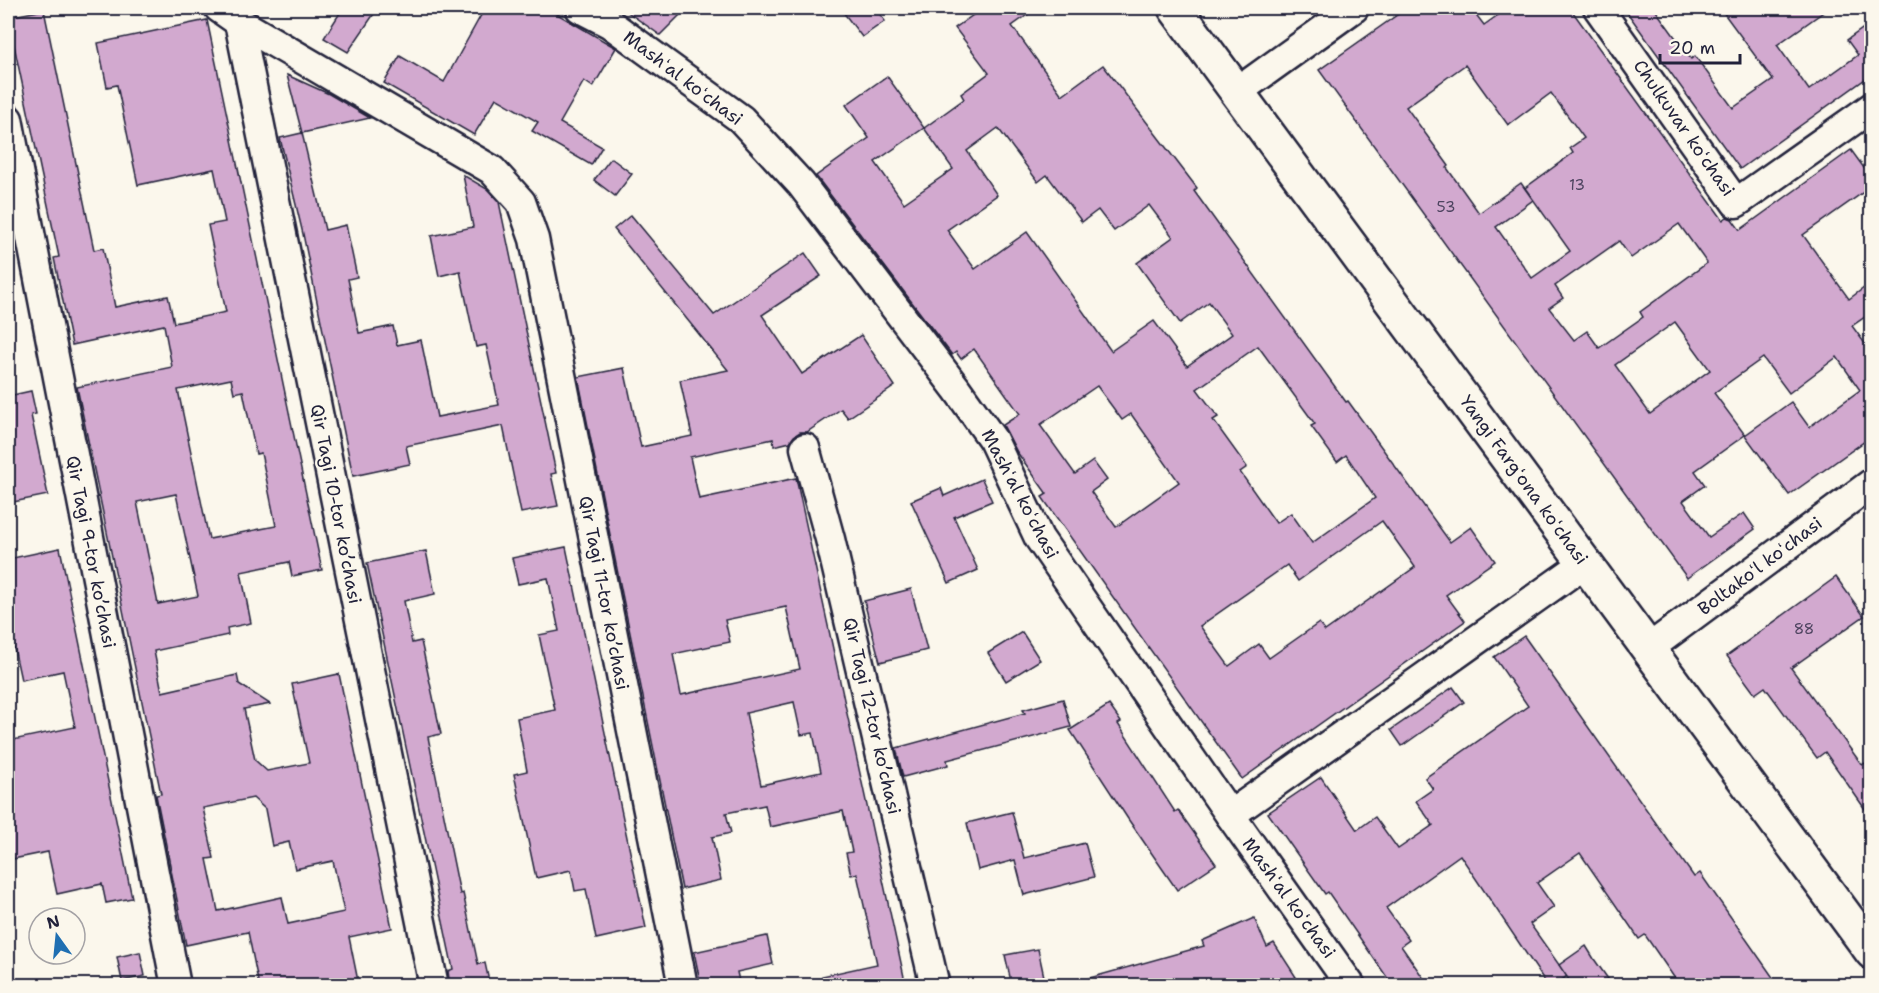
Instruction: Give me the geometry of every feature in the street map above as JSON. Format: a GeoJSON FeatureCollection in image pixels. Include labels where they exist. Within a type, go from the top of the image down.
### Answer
{"type":"FeatureCollection","features":[{"type":"Feature","properties":{"kind":"main road","name":"Yangi Fargʻona koʻchasi"},"geometry":{"type":"LineString","coordinates":[[1175,8],[1872,952]]}},
{"type":"Feature","properties":{"kind":"street","name":"Mashʻal koʻchasi"},"geometry":{"type":"LineString","coordinates":[[580,8],[609,23],[741,119],[801,184],[993,440],[1039,538],[1351,986]]}},
{"type":"Feature","properties":{"kind":"street"},"geometry":{"type":"LineString","coordinates":[[1238,92],[1354,8]]}},
{"type":"Feature","properties":{"kind":"street","name":"Chulkuvar koʻchasi"},"geometry":{"type":"LineString","coordinates":[[1598,8],[1736,202],[1872,107]]}},
{"type":"Feature","properties":{"kind":"street","name":"Qir Tagi 11-tor koʼchasi"},"geometry":{"type":"LineString","coordinates":[[229,15],[492,170],[521,202],[534,239],[683,986]]}},
{"type":"Feature","properties":{"kind":"street","name":"Qir Tagi 10-tor koʼchasi"},"geometry":{"type":"LineString","coordinates":[[229,15],[434,986]]}},
{"type":"Feature","properties":{"kind":"street","name":"Qir Tagi 9-tor koʼchasi"},"geometry":{"type":"LineString","coordinates":[[8,119],[176,986]]}},
{"type":"Feature","properties":{"kind":"street","name":"Qir Tagi 12-tor koʼchasi"},"geometry":{"type":"LineString","coordinates":[[805,448],[830,539],[935,986]]}},
{"type":"Feature","properties":{"kind":"street","name":"Boltakoʻl koʻchasi"},"geometry":{"type":"LineString","coordinates":[[1648,649],[1872,483]]}},
{"type":"Feature","properties":{"kind":"street"},"geometry":{"type":"LineString","coordinates":[[1230,815],[1585,563]]}},
{"type":"Feature","properties":{"kind":"building"},"geometry":{"type":"Polygon","coordinates":[[[343,8],[378,8],[348,52],[324,38],[343,8]]]}},
{"type":"Feature","properties":{"kind":"building"},"geometry":{"type":"Polygon","coordinates":[[[485,8],[547,8],[616,48],[593,87],[584,81],[560,123],[602,147],[591,165],[532,131],[538,122],[496,98],[474,135],[384,83],[400,56],[444,82],[485,8]]]}},
{"type":"Feature","properties":{"kind":"building"},"geometry":{"type":"Polygon","coordinates":[[[622,8],[687,8],[660,35],[622,8]]]}},
{"type":"Feature","properties":{"kind":"building"},"geometry":{"type":"Polygon","coordinates":[[[840,8],[875,8],[885,21],[862,37],[840,8]]]}},
{"type":"Feature","properties":{"kind":"building"},"geometry":{"type":"Polygon","coordinates":[[[983,8],[1037,8],[1012,26],[1062,95],[1103,65],[1197,188],[1194,191],[1450,542],[1471,527],[1495,561],[1446,595],[1465,621],[1242,779],[1042,497],[1047,494],[1017,452],[1003,425],[1020,414],[974,349],[961,359],[956,352],[952,355],[816,176],[869,138],[846,105],[887,76],[924,128],[964,99],[961,94],[989,73],[955,28],[983,8]],[[924,128],[875,162],[904,203],[953,169],[924,128]],[[998,128],[967,151],[997,195],[947,230],[975,269],[1027,232],[1111,351],[1154,321],[1187,366],[1232,334],[1209,302],[1180,323],[1137,263],[1173,237],[1149,205],[1114,231],[1098,210],[1082,222],[1047,175],[1038,182],[998,128]],[[1258,346],[1197,389],[1218,417],[1213,420],[1247,467],[1240,472],[1276,523],[1291,513],[1312,543],[1375,498],[1346,455],[1337,462],[1311,426],[1315,424],[1258,346]],[[1097,386],[1040,425],[1075,474],[1093,461],[1107,480],[1091,492],[1116,527],[1179,482],[1131,414],[1122,420],[1097,386]],[[1382,521],[1298,581],[1287,565],[1200,626],[1229,666],[1259,644],[1269,658],[1319,623],[1325,631],[1415,567],[1382,521]]]}},
{"type":"Feature","properties":{"kind":"building"},"geometry":{"type":"Polygon","coordinates":[[[1407,8],[1471,8],[1484,25],[1508,8],[1570,8],[1723,220],[1727,217],[1732,219],[1740,230],[1851,150],[1872,179],[1872,186],[1803,235],[1849,299],[1872,282],[1872,312],[1852,326],[1872,353],[1872,436],[1789,495],[1745,435],[1695,471],[1705,485],[1683,501],[1709,537],[1744,513],[1755,529],[1687,578],[1319,70],[1407,8]],[[1465,65],[1406,107],[1449,166],[1447,168],[1479,213],[1521,183],[1533,200],[1496,227],[1532,278],[1570,251],[1525,188],[1573,153],[1570,148],[1584,138],[1551,93],[1508,125],[1465,65]],[[1679,224],[1631,258],[1619,241],[1555,286],[1563,298],[1549,308],[1574,340],[1587,331],[1599,348],[1643,317],[1640,312],[1707,263],[1679,224]],[[1675,322],[1615,365],[1650,414],[1710,370],[1675,322]],[[1837,357],[1789,393],[1763,358],[1714,393],[1745,435],[1791,402],[1809,427],[1860,390],[1837,357]]]}},
{"type":"Feature","properties":{"kind":"building"},"geometry":{"type":"Polygon","coordinates":[[[1624,8],[1654,8],[1691,59],[1695,56],[1733,108],[1773,80],[1720,8],[1829,8],[1777,45],[1809,90],[1858,55],[1847,40],[1872,22],[1872,74],[1740,169],[1624,8]]]}},
{"type":"Feature","properties":{"kind":"building"},"geometry":{"type":"Polygon","coordinates":[[[44,10],[94,250],[103,248],[115,307],[168,296],[174,323],[226,312],[208,225],[225,222],[214,169],[138,185],[117,85],[107,87],[98,43],[207,20],[322,570],[292,576],[289,562],[241,572],[251,623],[227,628],[228,635],[154,651],[162,692],[237,675],[239,684],[270,704],[244,709],[255,760],[267,771],[309,763],[292,684],[339,674],[392,928],[349,937],[359,986],[259,986],[248,932],[186,945],[156,795],[161,794],[77,387],[172,367],[164,325],[72,345],[54,258],[59,257],[8,17],[44,10]],[[231,379],[178,390],[209,539],[276,526],[261,453],[256,454],[243,391],[234,393],[231,379]],[[176,494],[137,502],[158,604],[198,596],[176,494]],[[253,798],[203,808],[214,858],[207,859],[218,911],[282,897],[288,924],[344,912],[333,861],[295,869],[289,842],[272,846],[265,809],[253,798]]]}},
{"type":"Feature","properties":{"kind":"building"},"geometry":{"type":"Polygon","coordinates":[[[287,75],[329,94],[370,118],[302,133],[287,75]]]}},
{"type":"Feature","properties":{"kind":"building"},"geometry":{"type":"Polygon","coordinates":[[[302,133],[325,230],[346,225],[357,277],[348,279],[359,333],[393,326],[397,345],[421,340],[437,417],[499,405],[486,345],[476,347],[460,271],[439,276],[431,236],[473,227],[463,175],[487,189],[499,202],[556,473],[551,474],[558,506],[521,513],[503,426],[406,446],[410,464],[353,476],[303,234],[280,138],[302,133]]]}},
{"type":"Feature","properties":{"kind":"building"},"geometry":{"type":"Polygon","coordinates":[[[611,158],[632,174],[615,196],[594,180],[611,158]]]}},
{"type":"Feature","properties":{"kind":"building"},"geometry":{"type":"Polygon","coordinates":[[[631,215],[714,315],[805,253],[821,276],[762,315],[802,374],[861,335],[895,386],[848,418],[841,409],[807,432],[800,432],[790,442],[774,446],[773,439],[690,457],[699,499],[796,478],[906,986],[823,986],[822,976],[877,964],[857,874],[851,875],[846,853],[852,852],[843,811],[770,827],[765,805],[726,813],[731,833],[712,837],[721,880],[682,889],[578,377],[624,368],[641,447],[692,436],[680,380],[728,370],[614,229],[631,215]],[[786,607],[725,620],[730,642],[673,654],[681,695],[800,669],[786,607]],[[794,702],[746,713],[761,785],[821,772],[813,733],[801,735],[794,702]]]}},
{"type":"Feature","properties":{"kind":"building"},"geometry":{"type":"Polygon","coordinates":[[[31,391],[36,414],[31,415],[48,495],[8,503],[8,396],[31,391]]]}},
{"type":"Feature","properties":{"kind":"building"},"geometry":{"type":"Polygon","coordinates":[[[982,479],[992,501],[954,517],[978,570],[949,583],[911,501],[941,488],[944,496],[982,479]]]}},
{"type":"Feature","properties":{"kind":"building"},"geometry":{"type":"Polygon","coordinates":[[[566,547],[646,928],[596,939],[586,889],[575,891],[571,870],[536,878],[514,774],[527,771],[517,718],[555,710],[539,635],[559,631],[548,578],[518,584],[512,558],[566,547]]]}},
{"type":"Feature","properties":{"kind":"building"},"geometry":{"type":"Polygon","coordinates":[[[60,548],[132,898],[106,903],[102,884],[57,894],[48,852],[8,860],[8,741],[75,727],[63,671],[21,680],[14,648],[8,649],[8,559],[60,548]]]}},
{"type":"Feature","properties":{"kind":"building"},"geometry":{"type":"Polygon","coordinates":[[[426,551],[435,594],[404,601],[412,643],[421,641],[441,734],[428,737],[460,894],[463,893],[478,964],[485,963],[490,986],[450,986],[448,971],[453,969],[367,563],[426,551]]]}},
{"type":"Feature","properties":{"kind":"building"},"geometry":{"type":"Polygon","coordinates":[[[1836,577],[1864,616],[1791,668],[1862,765],[1872,759],[1872,819],[1825,752],[1817,758],[1765,687],[1755,694],[1727,656],[1836,577]]]}},
{"type":"Feature","properties":{"kind":"building"},"geometry":{"type":"Polygon","coordinates":[[[911,589],[927,650],[880,662],[864,601],[911,589]]]}},
{"type":"Feature","properties":{"kind":"building"},"geometry":{"type":"Polygon","coordinates":[[[1022,632],[1040,660],[1006,681],[988,653],[1022,632]]]}},
{"type":"Feature","properties":{"kind":"building"},"geometry":{"type":"Polygon","coordinates":[[[1524,636],[1694,877],[1700,873],[1779,986],[1680,986],[1645,935],[1639,939],[1580,853],[1537,883],[1554,907],[1530,924],[1567,976],[1554,986],[1548,986],[1460,855],[1386,908],[1409,940],[1401,946],[1429,986],[1393,986],[1328,892],[1325,894],[1268,813],[1321,777],[1357,830],[1375,817],[1398,849],[1433,825],[1416,801],[1433,789],[1425,778],[1528,706],[1494,657],[1524,636]]]}},
{"type":"Feature","properties":{"kind":"building"},"geometry":{"type":"Polygon","coordinates":[[[1453,687],[1464,702],[1402,746],[1391,730],[1453,687]]]}},
{"type":"Feature","properties":{"kind":"building"},"geometry":{"type":"Polygon","coordinates":[[[1063,699],[1071,727],[947,760],[948,765],[903,777],[896,748],[1025,713],[1023,710],[1063,699]]]}},
{"type":"Feature","properties":{"kind":"building"},"geometry":{"type":"Polygon","coordinates":[[[1109,705],[1121,722],[1118,724],[1175,812],[1178,810],[1216,864],[1177,890],[1070,730],[1109,705]]]}},
{"type":"Feature","properties":{"kind":"building"},"geometry":{"type":"Polygon","coordinates":[[[1012,812],[1024,858],[1085,843],[1094,877],[1024,895],[1015,860],[978,870],[967,823],[1012,812]]]}},
{"type":"Feature","properties":{"kind":"building"},"geometry":{"type":"Polygon","coordinates":[[[1254,918],[1267,947],[1274,943],[1296,977],[1284,986],[1087,986],[1086,979],[1204,946],[1202,941],[1254,918]]]}},
{"type":"Feature","properties":{"kind":"building"},"geometry":{"type":"Polygon","coordinates":[[[767,936],[773,964],[737,972],[740,986],[701,986],[694,952],[767,936]]]}},
{"type":"Feature","properties":{"kind":"building"},"geometry":{"type":"Polygon","coordinates":[[[1586,946],[1613,986],[1573,986],[1559,965],[1586,946]]]}},
{"type":"Feature","properties":{"kind":"building"},"geometry":{"type":"Polygon","coordinates":[[[1038,949],[1046,986],[1012,986],[1005,955],[1038,949]]]}},
{"type":"Feature","properties":{"kind":"building"},"geometry":{"type":"Polygon","coordinates":[[[140,952],[145,976],[122,981],[117,957],[140,952]]]}}]}
